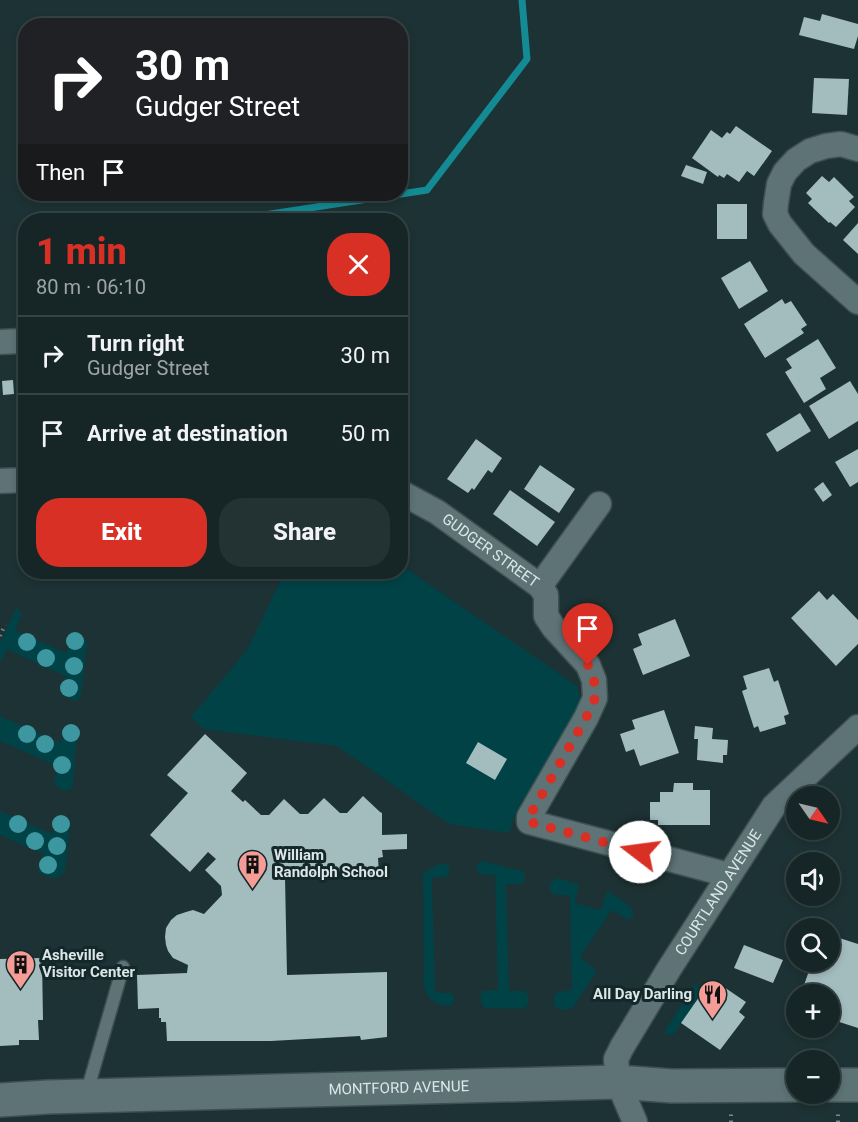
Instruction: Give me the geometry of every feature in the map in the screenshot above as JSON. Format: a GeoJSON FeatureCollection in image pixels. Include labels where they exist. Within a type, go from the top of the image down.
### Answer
{"type":"FeatureCollection","features":[{"type":"Feature","properties":{"kind":"street"},"geometry":{"type":"LineString","coordinates":[[858,149],[842,144],[826,146],[810,151],[795,160],[779,184],[775,214],[780,224],[804,254],[858,302]]}},
{"type":"Feature","properties":{"kind":"street"},"geometry":{"type":"LineString","coordinates":[[0,480],[18,480]]}},
{"type":"Feature","properties":{"kind":"street","name":"GUDGER STREET"},"geometry":{"type":"LineString","coordinates":[[408,496],[437,512],[540,586],[546,595],[546,616],[588,665],[594,680],[595,698],[586,718],[529,817],[529,822],[729,875]]}},
{"type":"Feature","properties":{"kind":"street"},"geometry":{"type":"LineString","coordinates":[[540,586],[599,504]]}},
{"type":"Feature","properties":{"kind":"street","name":"COURTLAND AVENUE"},"geometry":{"type":"LineString","coordinates":[[618,1082],[616,1059],[622,1047],[669,969],[774,806],[858,727]]}},
{"type":"Feature","properties":{"kind":"street"},"geometry":{"type":"LineString","coordinates":[[618,1082],[635,1122]]}},
{"type":"Feature","properties":{"kind":"street","name":"MONTFORD AVENUE"},"geometry":{"type":"LineString","coordinates":[[0,1100],[618,1082],[672,1086],[786,1085]]}},
{"type":"Feature","properties":{"kind":"street"},"geometry":{"type":"LineString","coordinates":[[840,1096],[858,1085]]}},
{"type":"Feature","properties":{"kind":"lane"},"geometry":{"type":"LineString","coordinates":[[86,1096],[123,967]]}},
{"type":"Feature","properties":{"kind":"path"},"geometry":{"type":"LineString","coordinates":[[0,636],[5,625]]}},
{"type":"Feature","properties":{"kind":"path"},"geometry":{"type":"LineString","coordinates":[[835,1104],[838,1122]]}},
{"type":"Feature","properties":{"kind":"path"},"geometry":{"type":"LineString","coordinates":[[731,1114],[731,1122]]}},
{"type":"Feature","properties":{"kind":"shaded area"},"geometry":{"type":"Polygon","coordinates":[[[408,570],[577,686],[580,700],[578,711],[516,812],[509,833],[449,824],[337,746],[203,729],[191,717],[247,650],[282,579],[408,579],[408,570]]]}},
{"type":"Feature","properties":{"kind":"shaded area"},"geometry":{"type":"Polygon","coordinates":[[[16,608],[22,613],[15,630],[66,653],[76,636],[85,639],[87,644],[81,695],[78,700],[75,701],[62,692],[67,677],[7,649],[0,663],[0,643],[16,608]]]}},
{"type":"Feature","properties":{"kind":"shaded area"},"geometry":{"type":"Polygon","coordinates":[[[0,716],[60,743],[67,729],[72,727],[77,731],[71,789],[66,791],[55,784],[59,767],[0,741],[0,716]]]}},
{"type":"Feature","properties":{"kind":"shaded area"},"geometry":{"type":"Polygon","coordinates":[[[0,811],[52,834],[59,818],[62,817],[69,821],[65,871],[59,877],[53,878],[39,872],[38,868],[44,854],[0,835],[0,811]]]}},
{"type":"Feature","properties":{"kind":"shaded area"},"geometry":{"type":"Polygon","coordinates":[[[482,861],[522,871],[525,874],[522,884],[506,884],[509,991],[524,991],[528,995],[528,1004],[523,1009],[485,1008],[480,1000],[482,991],[498,990],[495,875],[479,874],[477,864],[482,861]]]}},
{"type":"Feature","properties":{"kind":"shaded area"},"geometry":{"type":"Polygon","coordinates":[[[441,863],[450,868],[446,877],[432,878],[435,992],[450,993],[454,996],[451,1006],[434,1002],[424,987],[423,873],[441,863]]]}},
{"type":"Feature","properties":{"kind":"shaded area"},"geometry":{"type":"Polygon","coordinates":[[[558,878],[579,885],[575,903],[601,910],[607,891],[627,904],[634,915],[628,920],[612,910],[580,957],[597,971],[573,1007],[564,1010],[554,1006],[554,997],[557,992],[572,990],[570,896],[554,894],[550,890],[551,882],[558,878]]]}},
{"type":"Feature","properties":{"kind":"shaded area"},"geometry":{"type":"Polygon","coordinates":[[[695,984],[704,990],[674,1034],[668,1035],[664,1032],[695,984]]]}},
{"type":"Feature","properties":{"kind":"building"},"geometry":{"type":"Polygon","coordinates":[[[822,14],[858,24],[858,36],[854,49],[799,35],[804,17],[820,21],[822,14]]]}},
{"type":"Feature","properties":{"kind":"building"},"geometry":{"type":"Polygon","coordinates":[[[814,78],[849,79],[847,115],[812,113],[814,78]]]}},
{"type":"Feature","properties":{"kind":"building"},"geometry":{"type":"Polygon","coordinates":[[[736,126],[772,151],[754,176],[747,171],[739,182],[727,174],[724,178],[719,175],[718,177],[692,158],[711,130],[722,138],[727,132],[730,134],[736,126]]]}},
{"type":"Feature","properties":{"kind":"building"},"geometry":{"type":"Polygon","coordinates":[[[686,165],[707,172],[703,184],[681,176],[686,165]]]}},
{"type":"Feature","properties":{"kind":"building"},"geometry":{"type":"Polygon","coordinates":[[[822,176],[829,182],[834,177],[854,197],[849,201],[855,207],[836,227],[808,203],[812,199],[806,193],[822,176]]]}},
{"type":"Feature","properties":{"kind":"building"},"geometry":{"type":"Polygon","coordinates":[[[717,204],[747,204],[747,239],[717,239],[717,204]]]}},
{"type":"Feature","properties":{"kind":"building"},"geometry":{"type":"Polygon","coordinates":[[[858,223],[858,254],[843,240],[858,223]]]}},
{"type":"Feature","properties":{"kind":"building"},"geometry":{"type":"Polygon","coordinates":[[[750,261],[768,291],[739,309],[721,278],[750,261]]]}},
{"type":"Feature","properties":{"kind":"building"},"geometry":{"type":"Polygon","coordinates":[[[782,299],[785,304],[791,301],[807,325],[801,329],[804,333],[765,358],[744,324],[782,299]]]}},
{"type":"Feature","properties":{"kind":"building"},"geometry":{"type":"Polygon","coordinates":[[[818,339],[836,368],[820,378],[826,389],[804,403],[785,372],[792,368],[786,359],[818,339]]]}},
{"type":"Feature","properties":{"kind":"building"},"geometry":{"type":"Polygon","coordinates":[[[13,380],[14,394],[3,395],[2,381],[13,380]]]}},
{"type":"Feature","properties":{"kind":"building"},"geometry":{"type":"Polygon","coordinates":[[[850,381],[858,394],[858,421],[829,439],[809,406],[850,381]]]}},
{"type":"Feature","properties":{"kind":"building"},"geometry":{"type":"Polygon","coordinates":[[[800,413],[811,431],[777,452],[766,434],[800,413]]]}},
{"type":"Feature","properties":{"kind":"building"},"geometry":{"type":"Polygon","coordinates":[[[476,439],[502,458],[492,473],[488,470],[474,490],[472,488],[468,493],[447,479],[476,439]]]}},
{"type":"Feature","properties":{"kind":"building"},"geometry":{"type":"Polygon","coordinates":[[[858,449],[858,482],[850,487],[835,462],[858,449]]]}},
{"type":"Feature","properties":{"kind":"building"},"geometry":{"type":"Polygon","coordinates":[[[540,465],[575,489],[559,513],[524,489],[540,465]]]}},
{"type":"Feature","properties":{"kind":"building"},"geometry":{"type":"Polygon","coordinates":[[[823,482],[832,495],[823,502],[814,489],[823,482]]]}},
{"type":"Feature","properties":{"kind":"building"},"geometry":{"type":"Polygon","coordinates":[[[510,490],[555,522],[537,546],[493,514],[510,490]]]}},
{"type":"Feature","properties":{"kind":"building"},"geometry":{"type":"Polygon","coordinates":[[[819,591],[827,600],[833,594],[858,620],[858,644],[836,666],[791,618],[819,591]]]}},
{"type":"Feature","properties":{"kind":"building"},"geometry":{"type":"Polygon","coordinates":[[[675,619],[690,656],[643,675],[633,649],[642,645],[638,634],[675,619]]]}},
{"type":"Feature","properties":{"kind":"building"},"geometry":{"type":"Polygon","coordinates":[[[769,668],[774,682],[778,680],[789,714],[784,716],[786,724],[760,732],[758,726],[754,728],[742,691],[747,689],[743,676],[769,668]]]}},
{"type":"Feature","properties":{"kind":"building"},"geometry":{"type":"Polygon","coordinates":[[[664,710],[679,753],[640,766],[634,749],[626,752],[620,734],[635,729],[632,720],[664,710]]]}},
{"type":"Feature","properties":{"kind":"building"},"geometry":{"type":"Polygon","coordinates":[[[695,726],[713,728],[712,739],[728,740],[727,755],[723,755],[723,763],[697,760],[698,739],[694,739],[695,726]]]}},
{"type":"Feature","properties":{"kind":"building","name":"William Randolph School"},"geometry":{"type":"Polygon","coordinates":[[[205,734],[247,773],[231,791],[261,815],[269,815],[284,799],[300,814],[308,814],[324,798],[340,813],[347,813],[363,796],[382,813],[382,835],[407,834],[407,849],[382,850],[383,857],[378,858],[379,874],[285,877],[287,975],[387,972],[387,1037],[361,1040],[360,1036],[271,1041],[167,1041],[166,1022],[161,1022],[159,1018],[159,1008],[138,1009],[137,975],[187,973],[188,965],[173,958],[166,945],[166,928],[171,920],[177,915],[193,910],[204,914],[222,895],[221,886],[205,870],[216,859],[208,852],[190,872],[150,835],[188,793],[167,775],[205,734]]]}},
{"type":"Feature","properties":{"kind":"building"},"geometry":{"type":"Polygon","coordinates":[[[478,742],[507,759],[495,780],[466,763],[478,742]]]}},
{"type":"Feature","properties":{"kind":"building"},"geometry":{"type":"Polygon","coordinates":[[[674,783],[693,783],[693,790],[710,790],[710,825],[658,825],[658,820],[650,820],[650,802],[660,802],[660,792],[673,792],[674,783]]]}},
{"type":"Feature","properties":{"kind":"building"},"geometry":{"type":"Polygon","coordinates":[[[840,938],[858,944],[858,1028],[840,1022],[840,984],[804,984],[809,972],[840,972],[840,938]]]}},
{"type":"Feature","properties":{"kind":"building"},"geometry":{"type":"Polygon","coordinates":[[[744,945],[783,960],[773,983],[734,968],[744,945]]]}},
{"type":"Feature","properties":{"kind":"building","name":"Asheville Visitor Center"},"geometry":{"type":"Polygon","coordinates":[[[42,958],[43,1020],[38,1020],[39,1040],[19,1040],[19,1045],[0,1046],[0,959],[42,958]]]}},
{"type":"Feature","properties":{"kind":"building","name":"All Day Darling"},"geometry":{"type":"Polygon","coordinates":[[[721,985],[746,1002],[739,1012],[745,1017],[720,1050],[681,1023],[704,990],[713,996],[721,985]]]}},
{"type":"Feature","properties":{"kind":"waterway"},"geometry":{"type":"LineString","coordinates":[[408,193],[427,190],[527,59],[522,0]]}},
{"type":"Feature","properties":{"kind":"waterway"},"geometry":{"type":"LineString","coordinates":[[277,213],[355,201]]}},
{"type":"Feature","properties":{"kind":"place","name":"William Randolph School"},"geometry":{"type":"Point","coordinates":[253,890]}},
{"type":"Feature","properties":{"kind":"place","name":"Asheville Visitor Center"},"geometry":{"type":"Point","coordinates":[21,990]}},
{"type":"Feature","properties":{"kind":"place","name":"All Day Darling"},"geometry":{"type":"Point","coordinates":[713,1020]}},
{"type":"Feature","properties":{"kind":"route"},"geometry":{"type":"LineString","coordinates":[[588,665],[594,680],[595,698],[586,718],[529,817],[529,822],[640,852]]}}]}
